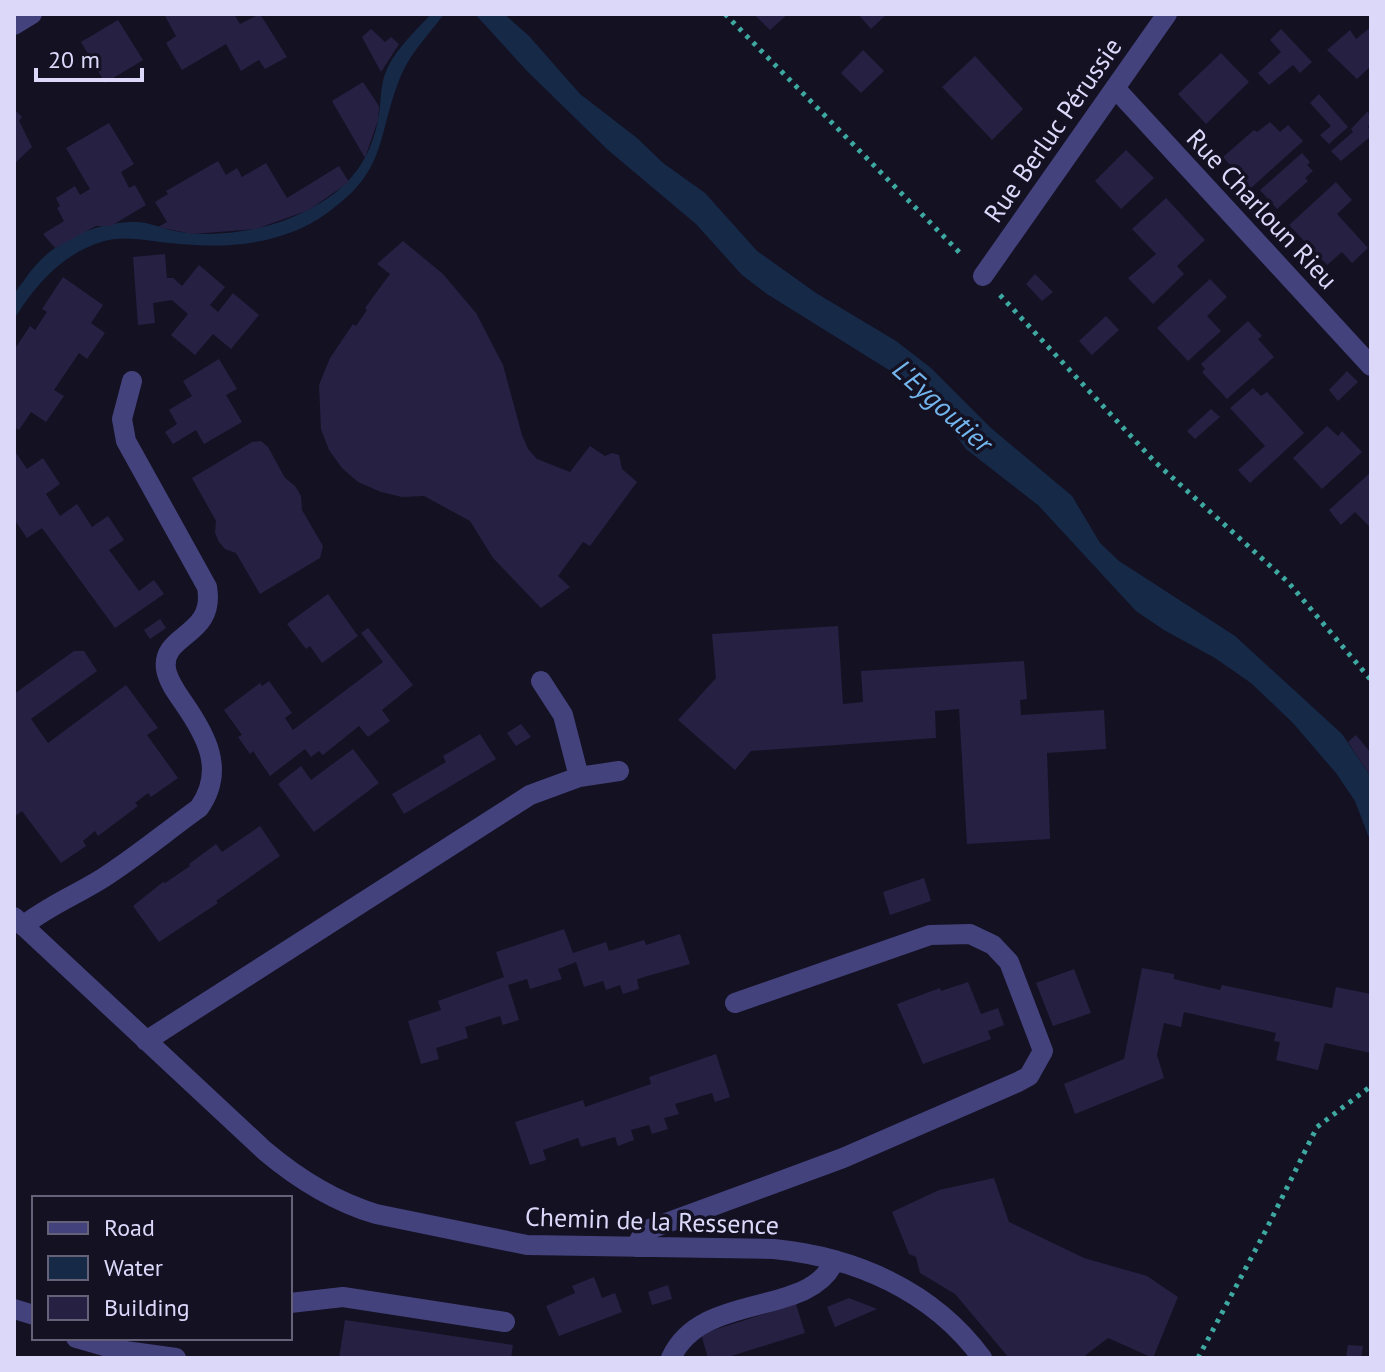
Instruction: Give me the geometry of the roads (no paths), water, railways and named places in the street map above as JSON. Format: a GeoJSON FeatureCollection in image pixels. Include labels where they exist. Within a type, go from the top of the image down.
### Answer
{"type":"FeatureCollection","features":[{"type":"Feature","properties":{"kind":"street"},"geometry":{"type":"LineString","coordinates":[[14,25],[32,14]]}},
{"type":"Feature","properties":{"kind":"street","name":"Rue Berluc Pérussie"},"geometry":{"type":"LineString","coordinates":[[983,276],[1167,14]]}},
{"type":"Feature","properties":{"kind":"street","name":"Rue Charloun Rieu"},"geometry":{"type":"LineString","coordinates":[[1115,88],[1371,366]]}},
{"type":"Feature","properties":{"kind":"street"},"geometry":{"type":"LineString","coordinates":[[18,921],[112,872],[199,808],[205,800],[212,777],[211,756],[205,736],[169,680],[166,663],[171,648],[205,617],[207,587],[126,441],[122,419],[132,381]]}},
{"type":"Feature","properties":{"kind":"street"},"geometry":{"type":"LineString","coordinates":[[541,681],[563,715],[579,777]]}},
{"type":"Feature","properties":{"kind":"street"},"geometry":{"type":"LineString","coordinates":[[146,1041],[530,795],[579,777],[619,771]]}},
{"type":"Feature","properties":{"kind":"street","name":"Chemin de la Ressence"},"geometry":{"type":"LineString","coordinates":[[18,921],[280,1164],[353,1206],[376,1214],[542,1246],[808,1252],[872,1273],[928,1303],[965,1334],[982,1358]]}},
{"type":"Feature","properties":{"kind":"street"},"geometry":{"type":"LineString","coordinates":[[636,1247],[650,1229],[843,1158],[1008,1087],[1029,1076],[1043,1051],[1009,962],[993,945],[970,934],[930,935],[735,1003]]}},
{"type":"Feature","properties":{"kind":"street"},"geometry":{"type":"LineString","coordinates":[[671,1358],[679,1343],[692,1330],[724,1315],[807,1289],[826,1277],[835,1260]]}},
{"type":"Feature","properties":{"kind":"street"},"geometry":{"type":"LineString","coordinates":[[292,1303],[343,1297],[505,1322]]}},
{"type":"Feature","properties":{"kind":"street"},"geometry":{"type":"LineString","coordinates":[[100,1347],[176,1358]]}},
{"type":"Feature","properties":{"kind":"water"},"geometry":{"type":"Polygon","coordinates":[[[431,14],[444,14],[402,73],[372,165],[347,197],[327,213],[291,232],[252,243],[190,245],[128,238],[89,246],[52,271],[14,319],[16,292],[35,266],[59,245],[87,231],[133,222],[193,233],[245,231],[283,221],[332,195],[346,184],[366,156],[378,120],[383,82],[392,59],[431,14]]]}},
{"type":"Feature","properties":{"kind":"water","name":"L'Eygoutier"},"geometry":{"type":"Polygon","coordinates":[[[475,14],[504,14],[529,36],[580,94],[637,138],[663,163],[705,193],[757,251],[816,293],[896,341],[931,368],[991,428],[1072,496],[1100,543],[1119,561],[1235,636],[1342,734],[1371,777],[1371,843],[1355,801],[1336,773],[1293,723],[1251,683],[1136,611],[1038,505],[966,449],[944,419],[889,370],[742,275],[696,224],[608,150],[527,71],[475,14]]]}}]}
